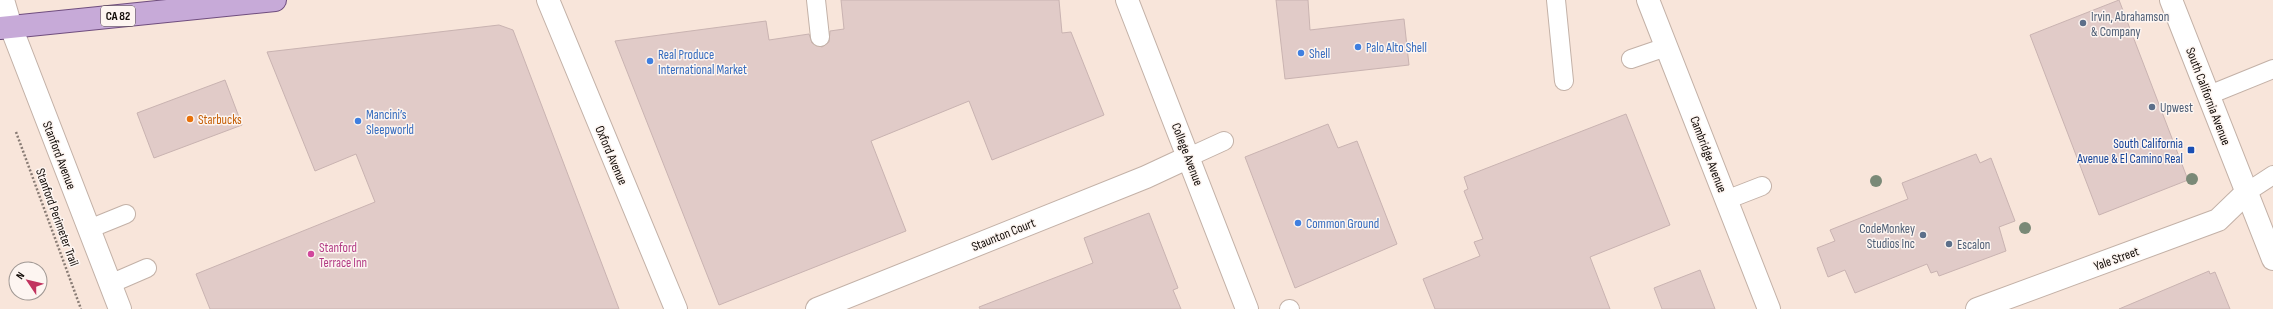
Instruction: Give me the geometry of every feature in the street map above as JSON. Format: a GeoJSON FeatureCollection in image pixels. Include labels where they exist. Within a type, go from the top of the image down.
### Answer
{"type":"FeatureCollection","features":[{"type":"Feature","properties":{"kind":"main road","name":"CA 82"},"geometry":{"type":"LineString","coordinates":[[6,28],[275,0]]}},
{"type":"Feature","properties":{"kind":"street","name":"Stanford Avenue"},"geometry":{"type":"LineString","coordinates":[[3,0],[6,28],[89,229],[120,309]]}},
{"type":"Feature","properties":{"kind":"street","name":"Oxford Avenue"},"geometry":{"type":"LineString","coordinates":[[548,0],[676,309]]}},
{"type":"Feature","properties":{"kind":"street","name":"College Avenue"},"geometry":{"type":"LineString","coordinates":[[1127,0],[1247,309]]}},
{"type":"Feature","properties":{"kind":"street","name":"Cambridge Avenue"},"geometry":{"type":"LineString","coordinates":[[1648,0],[1769,309]]}},
{"type":"Feature","properties":{"kind":"street","name":"South California Avenue"},"geometry":{"type":"LineString","coordinates":[[2171,0],[2273,259]]}},
{"type":"Feature","properties":{"kind":"street","name":"Staunton Court"},"geometry":{"type":"LineString","coordinates":[[817,309],[1146,177],[1189,157]]}},
{"type":"Feature","properties":{"kind":"street","name":"Yale Street"},"geometry":{"type":"LineString","coordinates":[[1977,309],[2218,220],[2247,192]]}},
{"type":"Feature","properties":{"kind":"lane"},"geometry":{"type":"LineString","coordinates":[[816,0],[820,37]]}},
{"type":"Feature","properties":{"kind":"lane"},"geometry":{"type":"LineString","coordinates":[[1556,0],[1564,81]]}},
{"type":"Feature","properties":{"kind":"lane"},"geometry":{"type":"LineString","coordinates":[[1631,58],[1666,47]]}},
{"type":"Feature","properties":{"kind":"lane"},"geometry":{"type":"LineString","coordinates":[[2209,95],[2273,69]]}},
{"type":"Feature","properties":{"kind":"lane"},"geometry":{"type":"LineString","coordinates":[[1189,157],[1224,141]]}},
{"type":"Feature","properties":{"kind":"lane"},"geometry":{"type":"LineString","coordinates":[[2247,192],[2273,175]]}},
{"type":"Feature","properties":{"kind":"lane"},"geometry":{"type":"LineString","coordinates":[[1726,200],[1762,186]]}},
{"type":"Feature","properties":{"kind":"lane"},"geometry":{"type":"LineString","coordinates":[[89,229],[126,214]]}},
{"type":"Feature","properties":{"kind":"lane"},"geometry":{"type":"LineString","coordinates":[[110,284],[147,268]]}},
{"type":"Feature","properties":{"kind":"path","name":"Stanford Perimeter Trail"},"geometry":{"type":"LineString","coordinates":[[16,132],[81,309]]}},
{"type":"Feature","properties":{"kind":"building"},"geometry":{"type":"Polygon","coordinates":[[[841,0],[1059,0],[1062,33],[1071,32],[1104,115],[992,160],[969,101],[871,141],[906,231],[719,305],[615,41],[766,21],[769,40],[809,34],[812,43],[822,47],[829,42],[830,31],[844,29],[841,0]]]}},
{"type":"Feature","properties":{"kind":"building"},"geometry":{"type":"Polygon","coordinates":[[[1276,0],[1308,0],[1310,30],[1404,19],[1409,65],[1285,79],[1276,0]]]}},
{"type":"Feature","properties":{"kind":"building"},"geometry":{"type":"Polygon","coordinates":[[[2119,0],[2188,180],[2099,215],[2030,35],[2119,0]]]}},
{"type":"Feature","properties":{"kind":"building"},"geometry":{"type":"Polygon","coordinates":[[[499,25],[513,30],[619,309],[210,309],[196,274],[375,202],[356,154],[315,171],[267,52],[499,25]]]}},
{"type":"Feature","properties":{"kind":"building","name":"Starbucks"},"geometry":{"type":"Polygon","coordinates":[[[225,80],[242,125],[154,158],[137,113],[225,80]]]}},
{"type":"Feature","properties":{"kind":"building"},"geometry":{"type":"Polygon","coordinates":[[[1626,114],[1670,225],[1590,257],[1610,309],[1435,309],[1423,279],[1480,256],[1474,242],[1483,239],[1464,191],[1468,189],[1464,177],[1626,114]]]}},
{"type":"Feature","properties":{"kind":"building"},"geometry":{"type":"Polygon","coordinates":[[[1328,124],[1338,148],[1357,141],[1397,244],[1295,288],[1245,157],[1328,124]]]}},
{"type":"Feature","properties":{"kind":"building"},"geometry":{"type":"Polygon","coordinates":[[[1976,154],[1980,163],[1991,158],[2015,221],[1999,227],[2006,251],[1939,276],[1937,271],[1931,273],[1927,264],[1855,293],[1845,270],[1828,277],[1817,248],[1835,241],[1830,230],[1908,199],[1902,183],[1976,154]]]}},
{"type":"Feature","properties":{"kind":"building"},"geometry":{"type":"Polygon","coordinates":[[[1149,213],[1178,288],[1173,290],[1181,309],[980,309],[979,307],[1093,263],[1084,238],[1149,213]]]}},
{"type":"Feature","properties":{"kind":"building"},"geometry":{"type":"Polygon","coordinates":[[[1700,270],[1715,309],[1662,309],[1654,288],[1700,270]]]}},
{"type":"Feature","properties":{"kind":"building"},"geometry":{"type":"Polygon","coordinates":[[[2209,271],[2210,274],[2215,272],[2230,309],[2119,309],[2209,271]]]}},
{"type":"Feature","properties":{"kind":"place","name":"Irvin, Abrahamson & Company"},"geometry":{"type":"Point","coordinates":[2083,23]}},
{"type":"Feature","properties":{"kind":"place","name":"Palo Alto Shell"},"geometry":{"type":"Point","coordinates":[1358,47]}},
{"type":"Feature","properties":{"kind":"place","name":"Shell"},"geometry":{"type":"Point","coordinates":[1301,53]}},
{"type":"Feature","properties":{"kind":"place","name":"Real Produce International Market"},"geometry":{"type":"Point","coordinates":[650,61]}},
{"type":"Feature","properties":{"kind":"place","name":"Upwest"},"geometry":{"type":"Point","coordinates":[2152,107]}},
{"type":"Feature","properties":{"kind":"place","name":"Starbucks"},"geometry":{"type":"Point","coordinates":[190,119]}},
{"type":"Feature","properties":{"kind":"place","name":"Mancini’s Sleepworld"},"geometry":{"type":"Point","coordinates":[358,121]}},
{"type":"Feature","properties":{"kind":"place","name":"South California Avenue & El Camino Real"},"geometry":{"type":"Point","coordinates":[2191,150]}},
{"type":"Feature","properties":{"kind":"place","name":"Common Ground"},"geometry":{"type":"Point","coordinates":[1298,223]}},
{"type":"Feature","properties":{"kind":"place","name":"CodeMonkey Studios Inc"},"geometry":{"type":"Point","coordinates":[1923,235]}},
{"type":"Feature","properties":{"kind":"place","name":"Escalon"},"geometry":{"type":"Point","coordinates":[1949,244]}},
{"type":"Feature","properties":{"kind":"place","name":"Stanford Terrace Inn"},"geometry":{"type":"Point","coordinates":[311,254]}}]}
